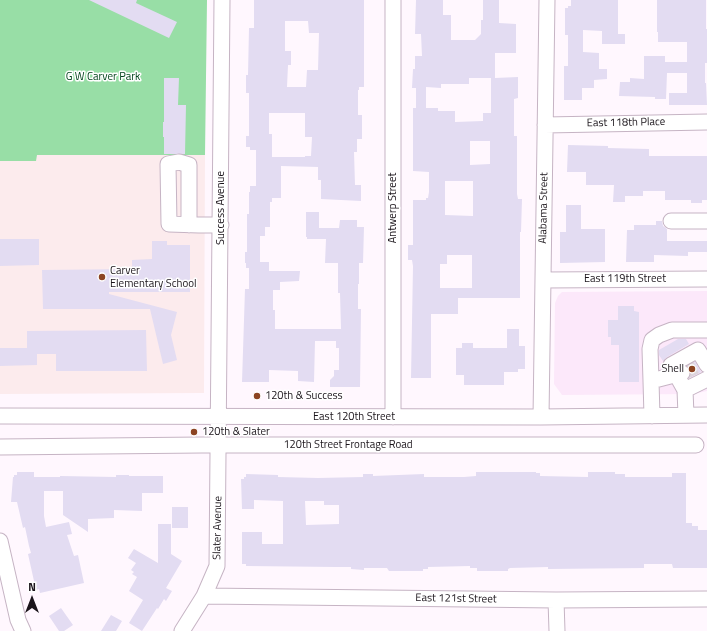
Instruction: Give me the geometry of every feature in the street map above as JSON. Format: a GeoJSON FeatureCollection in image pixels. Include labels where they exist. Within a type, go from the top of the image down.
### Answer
{"type":"FeatureCollection","features":[{"type":"Feature","properties":{"kind":"street","name":"Success Avenue"},"geometry":{"type":"LineString","coordinates":[[218,417],[222,0]]}},
{"type":"Feature","properties":{"kind":"street","name":"Antwerp Street"},"geometry":{"type":"LineString","coordinates":[[392,417],[393,0]]}},
{"type":"Feature","properties":{"kind":"street","name":"Alabama Street"},"geometry":{"type":"LineString","coordinates":[[541,417],[547,0]]}},
{"type":"Feature","properties":{"kind":"street","name":"East 118th Place"},"geometry":{"type":"LineString","coordinates":[[545,125],[707,122]]}},
{"type":"Feature","properties":{"kind":"street"},"geometry":{"type":"LineString","coordinates":[[671,221],[707,221]]}},
{"type":"Feature","properties":{"kind":"street"},"geometry":{"type":"LineString","coordinates":[[189,225],[221,225]]}},
{"type":"Feature","properties":{"kind":"street","name":"East 119th Street"},"geometry":{"type":"LineString","coordinates":[[544,280],[707,279]]}},
{"type":"Feature","properties":{"kind":"street"},"geometry":{"type":"LineString","coordinates":[[652,416],[650,349],[652,340],[659,335],[672,330],[707,330]]}},
{"type":"Feature","properties":{"kind":"street"},"geometry":{"type":"LineString","coordinates":[[686,415],[685,390],[679,374],[671,365],[698,350],[704,364]]}},
{"type":"Feature","properties":{"kind":"street"},"geometry":{"type":"LineString","coordinates":[[651,381],[679,374]]}},
{"type":"Feature","properties":{"kind":"street"},"geometry":{"type":"LineString","coordinates":[[685,390],[707,379]]}},
{"type":"Feature","properties":{"kind":"street","name":"East 120th Street"},"geometry":{"type":"LineString","coordinates":[[0,416],[541,417],[707,415]]}},
{"type":"Feature","properties":{"kind":"street","name":"Slater Avenue"},"geometry":{"type":"LineString","coordinates":[[182,631],[204,596],[217,566],[218,417]]}},
{"type":"Feature","properties":{"kind":"street","name":"120th Street Frontage Road"},"geometry":{"type":"LineString","coordinates":[[0,447],[219,445],[696,445]]}},
{"type":"Feature","properties":{"kind":"street"},"geometry":{"type":"LineString","coordinates":[[0,540],[18,620],[23,631]]}},
{"type":"Feature","properties":{"kind":"street","name":"East 121st Street"},"geometry":{"type":"LineString","coordinates":[[204,596],[556,600],[707,599]]}},
{"type":"Feature","properties":{"kind":"street"},"geometry":{"type":"LineString","coordinates":[[556,600],[557,631]]}},
{"type":"Feature","properties":{"kind":"shaded area","name":"Carver Elementary School"},"geometry":{"type":"Polygon","coordinates":[[[36,155],[205,155],[204,393],[0,394],[0,161],[36,161],[36,155]]]}},
{"type":"Feature","properties":{"kind":"shaded area"},"geometry":{"type":"Polygon","coordinates":[[[707,291],[707,391],[694,394],[562,395],[554,384],[555,303],[558,296],[562,292],[707,291]]]}},
{"type":"Feature","properties":{"kind":"green space","name":"G W Carver Park"},"geometry":{"type":"Polygon","coordinates":[[[0,0],[207,0],[205,155],[37,155],[36,161],[0,161],[0,0]]]}},
{"type":"Feature","properties":{"kind":"building"},"geometry":{"type":"Polygon","coordinates":[[[89,0],[137,0],[136,3],[177,22],[169,38],[89,0]]]}},
{"type":"Feature","properties":{"kind":"building"},"geometry":{"type":"Polygon","coordinates":[[[254,0],[364,0],[364,87],[359,87],[358,90],[358,115],[362,115],[362,139],[357,139],[357,152],[354,152],[355,185],[361,185],[361,201],[321,199],[321,180],[318,180],[318,167],[281,166],[281,198],[272,198],[272,202],[270,202],[270,227],[265,227],[265,236],[260,236],[260,262],[269,262],[269,271],[300,271],[299,281],[280,282],[280,290],[273,290],[275,329],[341,329],[340,293],[338,293],[338,263],[325,263],[326,239],[307,239],[306,212],[319,212],[319,228],[339,228],[340,220],[357,220],[357,227],[364,227],[363,263],[359,263],[358,284],[358,309],[361,309],[360,387],[330,387],[330,380],[334,376],[334,370],[339,370],[339,348],[336,348],[336,341],[315,341],[314,382],[298,381],[298,371],[269,370],[269,382],[242,382],[245,289],[249,289],[249,268],[246,268],[245,263],[245,252],[247,252],[247,214],[249,214],[250,186],[256,186],[256,150],[250,150],[250,147],[246,147],[246,136],[249,136],[249,93],[246,93],[246,75],[248,75],[249,28],[254,28],[254,0]],[[285,21],[285,51],[291,51],[291,65],[288,65],[287,87],[306,87],[307,70],[318,70],[319,33],[309,33],[308,21],[285,21]],[[269,113],[269,134],[272,134],[272,157],[311,156],[312,137],[305,137],[305,113],[269,113]]]}},
{"type":"Feature","properties":{"kind":"building"},"geometry":{"type":"Polygon","coordinates":[[[416,0],[443,0],[443,15],[451,15],[451,40],[475,40],[481,34],[483,0],[499,0],[499,23],[516,24],[516,53],[495,53],[495,78],[518,77],[518,98],[514,99],[514,136],[517,136],[517,194],[518,199],[522,199],[520,232],[520,298],[458,298],[458,314],[431,314],[431,378],[411,378],[413,266],[412,260],[408,260],[408,245],[413,245],[413,200],[426,200],[429,192],[429,172],[413,171],[413,108],[416,108],[416,88],[412,88],[413,69],[415,69],[415,56],[422,56],[421,34],[415,34],[416,0]],[[469,78],[469,84],[441,84],[441,88],[426,87],[426,108],[438,108],[438,111],[455,111],[455,122],[483,121],[483,113],[491,113],[491,78],[469,78]],[[470,141],[470,165],[490,164],[490,141],[470,141]],[[445,181],[445,215],[473,216],[473,181],[445,181]],[[447,255],[447,264],[440,264],[440,288],[472,288],[472,255],[447,255]]]}},
{"type":"Feature","properties":{"kind":"building"},"geometry":{"type":"Polygon","coordinates":[[[571,0],[618,0],[618,34],[625,34],[625,44],[602,44],[602,31],[583,30],[583,52],[599,53],[599,69],[607,69],[607,79],[594,80],[594,88],[582,88],[582,100],[564,100],[564,66],[568,66],[568,35],[565,35],[565,8],[571,6],[571,0]]]}},
{"type":"Feature","properties":{"kind":"building"},"geometry":{"type":"Polygon","coordinates":[[[657,0],[706,0],[707,63],[705,63],[705,83],[707,105],[669,105],[669,93],[687,93],[687,73],[667,73],[666,99],[655,99],[655,97],[619,96],[620,82],[630,82],[630,78],[644,79],[644,56],[665,56],[665,62],[687,62],[687,42],[658,42],[657,0]]]}},
{"type":"Feature","properties":{"kind":"building"},"geometry":{"type":"Polygon","coordinates":[[[164,78],[179,78],[178,105],[186,105],[185,154],[164,154],[164,78]]]}},
{"type":"Feature","properties":{"kind":"building"},"geometry":{"type":"Polygon","coordinates":[[[568,145],[649,149],[649,156],[707,156],[707,200],[702,200],[702,203],[691,203],[691,200],[665,200],[665,191],[643,191],[643,196],[625,196],[625,202],[613,202],[614,185],[586,185],[586,172],[567,172],[568,145]]]}},
{"type":"Feature","properties":{"kind":"building"},"geometry":{"type":"Polygon","coordinates":[[[566,205],[581,205],[581,229],[605,229],[605,262],[560,263],[560,232],[566,232],[566,205]]]}},
{"type":"Feature","properties":{"kind":"building"},"geometry":{"type":"Polygon","coordinates":[[[656,221],[662,221],[663,226],[667,229],[667,241],[707,241],[707,252],[688,252],[688,256],[654,255],[654,262],[626,262],[627,230],[634,230],[634,225],[656,225],[656,221]]]}},
{"type":"Feature","properties":{"kind":"building"},"geometry":{"type":"Polygon","coordinates":[[[0,239],[39,239],[39,265],[0,266],[0,239]]]}},
{"type":"Feature","properties":{"kind":"building"},"geometry":{"type":"Polygon","coordinates":[[[152,241],[167,241],[167,245],[190,245],[190,292],[109,292],[109,294],[177,312],[171,335],[177,360],[163,364],[150,309],[43,309],[42,270],[132,269],[132,260],[152,259],[152,241]]]}},
{"type":"Feature","properties":{"kind":"building"},"geometry":{"type":"Polygon","coordinates":[[[618,306],[634,306],[634,311],[639,312],[639,382],[619,382],[619,345],[611,345],[611,337],[608,337],[608,320],[618,320],[618,306]]]}},
{"type":"Feature","properties":{"kind":"building"},"geometry":{"type":"Polygon","coordinates":[[[507,329],[519,329],[519,346],[525,346],[525,369],[518,369],[518,372],[504,372],[504,385],[464,385],[464,375],[456,375],[456,348],[462,348],[462,343],[473,343],[473,348],[507,348],[507,329]]]}},
{"type":"Feature","properties":{"kind":"building"},"geometry":{"type":"Polygon","coordinates":[[[146,330],[147,371],[56,371],[56,354],[37,354],[37,365],[0,366],[0,348],[27,348],[27,331],[146,330]]]}},
{"type":"Feature","properties":{"kind":"building"},"geometry":{"type":"Polygon","coordinates":[[[678,339],[686,339],[689,344],[663,361],[659,355],[659,350],[678,339]]]}},
{"type":"Feature","properties":{"kind":"building"},"geometry":{"type":"Polygon","coordinates":[[[695,362],[701,372],[689,378],[691,371],[688,366],[695,362]]]}},
{"type":"Feature","properties":{"kind":"building"},"geometry":{"type":"Polygon","coordinates":[[[17,472],[34,472],[34,477],[116,477],[116,475],[163,476],[163,493],[142,493],[142,511],[114,510],[114,518],[88,519],[88,532],[63,515],[63,491],[44,491],[44,516],[46,527],[69,522],[72,534],[67,535],[74,556],[78,555],[84,583],[40,593],[39,589],[36,590],[28,554],[31,553],[25,527],[23,528],[17,502],[11,502],[13,477],[14,475],[17,475],[17,472]]]}},
{"type":"Feature","properties":{"kind":"building"},"geometry":{"type":"Polygon","coordinates":[[[476,472],[536,472],[540,473],[540,476],[588,477],[588,472],[615,472],[615,474],[625,474],[625,477],[672,477],[672,473],[686,473],[686,523],[692,523],[692,526],[698,526],[698,530],[707,530],[707,568],[673,568],[672,564],[644,564],[644,568],[548,569],[548,567],[510,568],[508,571],[477,571],[477,568],[470,568],[470,566],[428,567],[428,569],[423,569],[423,571],[389,571],[387,568],[364,568],[364,570],[351,569],[351,567],[246,566],[246,564],[242,564],[242,532],[262,532],[262,544],[283,544],[283,501],[254,500],[254,509],[242,509],[241,479],[246,477],[246,474],[278,475],[278,477],[318,478],[363,477],[363,474],[373,474],[373,476],[424,474],[424,477],[476,476],[476,472]],[[305,501],[306,525],[339,524],[339,505],[324,505],[324,501],[305,501]]]}},
{"type":"Feature","properties":{"kind":"building"},"geometry":{"type":"Polygon","coordinates":[[[172,507],[188,507],[188,528],[172,528],[172,507]]]}},
{"type":"Feature","properties":{"kind":"building"},"geometry":{"type":"Polygon","coordinates":[[[158,524],[171,524],[171,554],[182,561],[166,588],[172,591],[166,601],[164,599],[158,609],[157,608],[142,631],[129,623],[143,600],[129,591],[137,577],[132,574],[134,572],[131,570],[136,563],[128,558],[134,549],[158,563],[158,524]]]}},
{"type":"Feature","properties":{"kind":"building"},"geometry":{"type":"Polygon","coordinates":[[[61,608],[73,625],[64,631],[59,631],[49,616],[61,608]]]}},
{"type":"Feature","properties":{"kind":"building"},"geometry":{"type":"Polygon","coordinates":[[[111,615],[122,621],[116,631],[101,631],[111,615]]]}},
{"type":"Feature","properties":{"kind":"tunnel"},"geometry":{"type":"LineString","coordinates":[[682,373],[701,364]]}},
{"type":"Feature","properties":{"kind":"place","name":"Carver Elementary School"},"geometry":{"type":"Point","coordinates":[102,277]}},
{"type":"Feature","properties":{"kind":"place","name":"Shell"},"geometry":{"type":"Point","coordinates":[692,369]}},
{"type":"Feature","properties":{"kind":"place","name":"120th & Success"},"geometry":{"type":"Point","coordinates":[257,396]}},
{"type":"Feature","properties":{"kind":"place","name":"120th & Slater"},"geometry":{"type":"Point","coordinates":[194,432]}}]}
